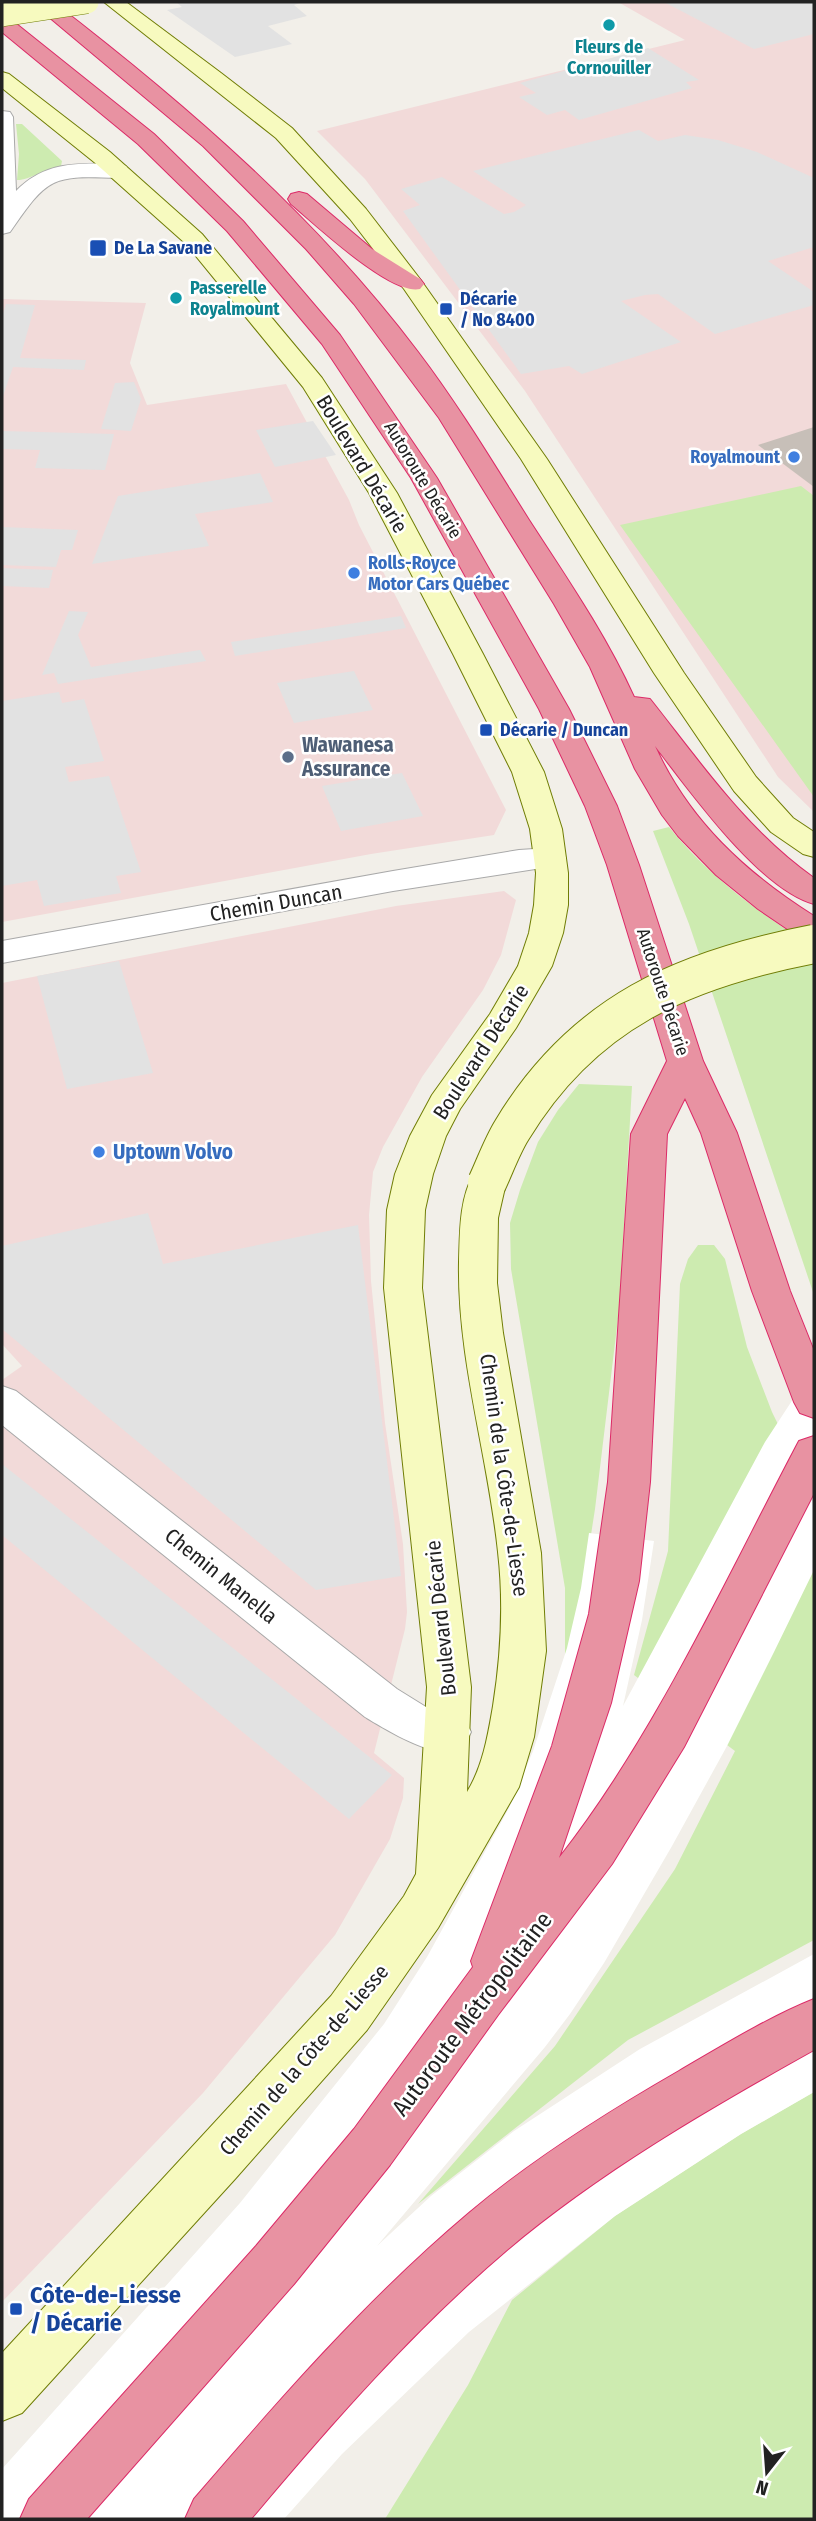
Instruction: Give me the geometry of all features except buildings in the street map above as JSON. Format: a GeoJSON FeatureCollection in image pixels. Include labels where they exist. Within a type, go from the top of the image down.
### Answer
{"type":"FeatureCollection","features":[{"type":"Feature","properties":{"kind":"highway"},"geometry":{"type":"LineString","coordinates":[[41,2],[152,88],[253,180],[342,276],[413,362],[452,418],[598,654],[659,784],[683,820],[743,881],[814,932]]}},
{"type":"Feature","properties":{"kind":"highway","name":"Autoroute Décarie"},"geometry":{"type":"LineString","coordinates":[[2,22],[119,115],[201,191],[276,273],[331,340],[377,405],[475,566],[587,775],[623,865],[685,1062],[719,1133],[771,1292],[814,1402]]}},
{"type":"Feature","properties":{"kind":"highway"},"geometry":{"type":"LineString","coordinates":[[253,180],[294,195],[363,254],[412,284]]}},
{"type":"Feature","properties":{"kind":"highway"},"geometry":{"type":"LineString","coordinates":[[598,654],[737,829],[784,872],[814,893]]}},
{"type":"Feature","properties":{"kind":"highway"},"geometry":{"type":"LineString","coordinates":[[480,1998],[554,1808],[608,1627],[624,1537],[649,1134],[685,1062]]}},
{"type":"Feature","properties":{"kind":"highway","name":"Autoroute Métropolitaine"},"geometry":{"type":"LineString","coordinates":[[49,2519],[337,2190],[405,2105],[480,1998],[565,1891],[668,1733],[812,1461]]}},
{"type":"Feature","properties":{"kind":"highway"},"geometry":{"type":"LineString","coordinates":[[214,2519],[279,2441],[385,2328],[433,2281],[532,2196],[673,2103],[814,2023]]}},
{"type":"Feature","properties":{"kind":"main road"},"geometry":{"type":"LineString","coordinates":[[2,15],[87,2]]}},
{"type":"Feature","properties":{"kind":"main road"},"geometry":{"type":"LineString","coordinates":[[114,2],[214,76],[286,135],[351,205],[412,284],[534,458],[662,662],[745,784],[782,825],[814,847]]}},
{"type":"Feature","properties":{"kind":"main road","name":"Boulevard Décarie"},"geometry":{"type":"LineString","coordinates":[[9,84],[118,171],[194,239],[313,383],[402,529],[513,743],[538,801],[550,858],[552,888],[550,917],[535,966],[504,1020],[445,1104],[428,1136],[414,1174],[406,1210],[403,1288],[450,1687],[440,1877]]}},
{"type":"Feature","properties":{"kind":"main road","name":"Chemin de la Côte-de-Liesse"},"geometry":{"type":"LineString","coordinates":[[2,2393],[217,2161],[349,2013],[391,1958],[421,1912],[496,1787],[510,1737],[524,1651],[520,1553],[483,1333],[478,1283],[479,1218],[487,1183],[506,1137],[551,1071],[604,1024],[631,1006],[697,975],[757,956],[814,944]]}},
{"type":"Feature","properties":{"kind":"street"},"geometry":{"type":"LineString","coordinates":[[4,222],[3,181],[6,159],[2,116],[9,84]]}},
{"type":"Feature","properties":{"kind":"street"},"geometry":{"type":"LineString","coordinates":[[4,222],[34,183],[53,173],[69,170],[118,171]]}},
{"type":"Feature","properties":{"kind":"street","name":"Chemin Duncan"},"geometry":{"type":"LineString","coordinates":[[2,953],[393,881],[519,860],[550,858]]}},
{"type":"Feature","properties":{"kind":"street","name":"Chemin Manella"},"geometry":{"type":"LineString","coordinates":[[2,1402],[381,1703],[415,1724],[448,1732]]}},
{"type":"Feature","properties":{"kind":"shaded area"},"geometry":{"type":"Polygon","coordinates":[[[176,2],[303,2],[294,5],[307,16],[268,26],[292,44],[235,57],[167,10],[182,7],[176,2]]]}},
{"type":"Feature","properties":{"kind":"shaded area"},"geometry":{"type":"Polygon","coordinates":[[[618,2],[814,2],[814,812],[778,777],[525,391],[365,179],[317,131],[685,40],[618,2]]]}},
{"type":"Feature","properties":{"kind":"shaded area"},"geometry":{"type":"Polygon","coordinates":[[[664,2],[814,2],[814,34],[754,49],[664,2]]]}},
{"type":"Feature","properties":{"kind":"shaded area"},"geometry":{"type":"Polygon","coordinates":[[[648,48],[699,80],[686,82],[692,88],[579,120],[565,110],[547,115],[519,97],[536,93],[520,83],[648,48]]]}},
{"type":"Feature","properties":{"kind":"shaded area"},"geometry":{"type":"Polygon","coordinates":[[[639,130],[658,141],[685,135],[718,140],[757,152],[814,178],[814,247],[768,261],[814,292],[814,305],[715,334],[658,294],[645,295],[621,301],[681,342],[582,374],[569,366],[521,374],[403,211],[420,205],[401,189],[442,177],[504,214],[514,212],[526,205],[473,171],[639,130]]]}},
{"type":"Feature","properties":{"kind":"shaded area"},"geometry":{"type":"Polygon","coordinates":[[[2,299],[146,303],[130,363],[147,405],[286,384],[349,500],[359,525],[506,810],[494,835],[371,854],[2,922],[2,299]]]}},
{"type":"Feature","properties":{"kind":"shaded area"},"geometry":{"type":"Polygon","coordinates":[[[6,304],[35,305],[20,358],[86,360],[84,370],[13,367],[2,399],[2,316],[6,304]]]}},
{"type":"Feature","properties":{"kind":"shaded area"},"geometry":{"type":"Polygon","coordinates":[[[134,382],[141,399],[131,431],[101,429],[115,383],[134,382]]]}},
{"type":"Feature","properties":{"kind":"shaded area"},"geometry":{"type":"Polygon","coordinates":[[[313,421],[336,455],[275,467],[256,430],[313,421]]]}},
{"type":"Feature","properties":{"kind":"shaded area"},"geometry":{"type":"Polygon","coordinates":[[[2,431],[114,434],[105,470],[35,468],[40,450],[2,449],[2,431]]]}},
{"type":"Feature","properties":{"kind":"shaded area"},"geometry":{"type":"Polygon","coordinates":[[[260,473],[273,502],[195,514],[209,546],[92,564],[118,496],[260,473]]]}},
{"type":"Feature","properties":{"kind":"shaded area"},"geometry":{"type":"Polygon","coordinates":[[[2,527],[78,530],[72,550],[61,550],[56,567],[2,565],[2,527]]]}},
{"type":"Feature","properties":{"kind":"shaded area"},"geometry":{"type":"Polygon","coordinates":[[[2,568],[53,570],[49,588],[2,586],[2,568]]]}},
{"type":"Feature","properties":{"kind":"shaded area"},"geometry":{"type":"Polygon","coordinates":[[[69,611],[88,612],[78,635],[91,667],[200,650],[206,661],[58,684],[54,673],[42,675],[69,611]]]}},
{"type":"Feature","properties":{"kind":"shaded area"},"geometry":{"type":"Polygon","coordinates":[[[401,616],[406,628],[235,656],[231,642],[401,616]]]}},
{"type":"Feature","properties":{"kind":"shaded area"},"geometry":{"type":"Polygon","coordinates":[[[354,671],[373,710],[294,723],[277,683],[354,671]]]}},
{"type":"Feature","properties":{"kind":"shaded area"},"geometry":{"type":"Polygon","coordinates":[[[59,692],[62,703],[84,699],[104,761],[65,767],[69,782],[109,776],[141,872],[116,876],[121,893],[44,906],[37,880],[2,886],[2,701],[59,692]]]}},
{"type":"Feature","properties":{"kind":"shaded area"},"geometry":{"type":"Polygon","coordinates":[[[402,773],[423,816],[341,831],[322,786],[402,773]]]}},
{"type":"Feature","properties":{"kind":"shaded area"},"geometry":{"type":"Polygon","coordinates":[[[504,891],[516,900],[501,955],[483,990],[422,1077],[383,1147],[373,1172],[369,1215],[371,1281],[385,1423],[403,1544],[407,1612],[374,1753],[404,1778],[403,1798],[390,1839],[335,1935],[203,2093],[2,2302],[2,1380],[22,1366],[2,1344],[2,983],[396,906],[504,891]]]}},
{"type":"Feature","properties":{"kind":"shaded area"},"geometry":{"type":"Polygon","coordinates":[[[119,961],[153,1073],[67,1089],[37,976],[119,961]]]}},
{"type":"Feature","properties":{"kind":"shaded area"},"geometry":{"type":"Polygon","coordinates":[[[148,1213],[163,1264],[358,1225],[401,1576],[316,1590],[2,1329],[2,1246],[148,1213]]]}},
{"type":"Feature","properties":{"kind":"shaded area"},"geometry":{"type":"Polygon","coordinates":[[[2,1464],[392,1775],[349,1819],[2,1535],[2,1464]]]}},
{"type":"Feature","properties":{"kind":"green space"},"geometry":{"type":"Polygon","coordinates":[[[16,124],[22,124],[62,161],[61,166],[17,180],[19,154],[16,124]]]}},
{"type":"Feature","properties":{"kind":"green space"},"geometry":{"type":"Polygon","coordinates":[[[801,486],[814,496],[814,797],[620,525],[801,486]]]}},
{"type":"Feature","properties":{"kind":"green space"},"geometry":{"type":"Polygon","coordinates":[[[669,827],[701,862],[737,894],[814,948],[814,1295],[689,924],[653,831],[669,827]]]}},
{"type":"Feature","properties":{"kind":"green space"},"geometry":{"type":"Polygon","coordinates":[[[579,1084],[632,1086],[619,1310],[595,1509],[578,1618],[565,1669],[565,1588],[511,1269],[510,1223],[538,1142],[558,1110],[579,1084]]]}},
{"type":"Feature","properties":{"kind":"green space"},"geometry":{"type":"Polygon","coordinates":[[[698,1245],[714,1245],[725,1259],[747,1347],[772,1412],[814,1498],[814,1940],[628,2040],[418,2204],[555,2046],[675,1869],[735,1751],[634,1675],[668,1551],[680,1284],[688,1259],[698,1245]]]}},
{"type":"Feature","properties":{"kind":"green space"},"geometry":{"type":"Polygon","coordinates":[[[814,2092],[814,2519],[385,2519],[468,2385],[512,2300],[615,2216],[741,2134],[814,2092]]]}},
{"type":"Feature","properties":{"kind":"pier"},"geometry":{"type":"Polygon","coordinates":[[[814,1367],[814,1570],[774,1652],[727,1746],[672,1846],[604,1963],[570,2014],[377,2246],[431,2196],[514,2131],[640,2049],[814,1954],[814,2092],[741,2134],[615,2216],[469,2332],[342,2454],[284,2519],[2,2519],[2,2469],[240,2203],[384,2024],[427,1957],[509,1808],[533,1751],[567,1648],[581,1588],[589,1533],[654,1541],[642,1620],[623,1706],[765,1442],[814,1367]]]}},
{"type":"Feature","properties":{"kind":"place","name":"Fleurs de Cornouiller"},"geometry":{"type":"Point","coordinates":[609,25]}},
{"type":"Feature","properties":{"kind":"place","name":"De La Savane"},"geometry":{"type":"Point","coordinates":[98,248]}},
{"type":"Feature","properties":{"kind":"place","name":"Passerelle Royalmount"},"geometry":{"type":"Point","coordinates":[176,298]}},
{"type":"Feature","properties":{"kind":"place","name":"Décarie / No 8400"},"geometry":{"type":"Point","coordinates":[446,309]}},
{"type":"Feature","properties":{"kind":"place","name":"Royalmount"},"geometry":{"type":"Point","coordinates":[794,457]}},
{"type":"Feature","properties":{"kind":"place","name":"Rolls-Royce Motor Cars Québec"},"geometry":{"type":"Point","coordinates":[354,573]}},
{"type":"Feature","properties":{"kind":"place","name":"Décarie / Duncan"},"geometry":{"type":"Point","coordinates":[486,730]}},
{"type":"Feature","properties":{"kind":"place","name":"Wawanesa Assurance"},"geometry":{"type":"Point","coordinates":[288,757]}},
{"type":"Feature","properties":{"kind":"place","name":"Uptown Volvo"},"geometry":{"type":"Point","coordinates":[99,1152]}},
{"type":"Feature","properties":{"kind":"place","name":"Côte-de-Liesse / Décarie"},"geometry":{"type":"Point","coordinates":[16,2309]}}]}
